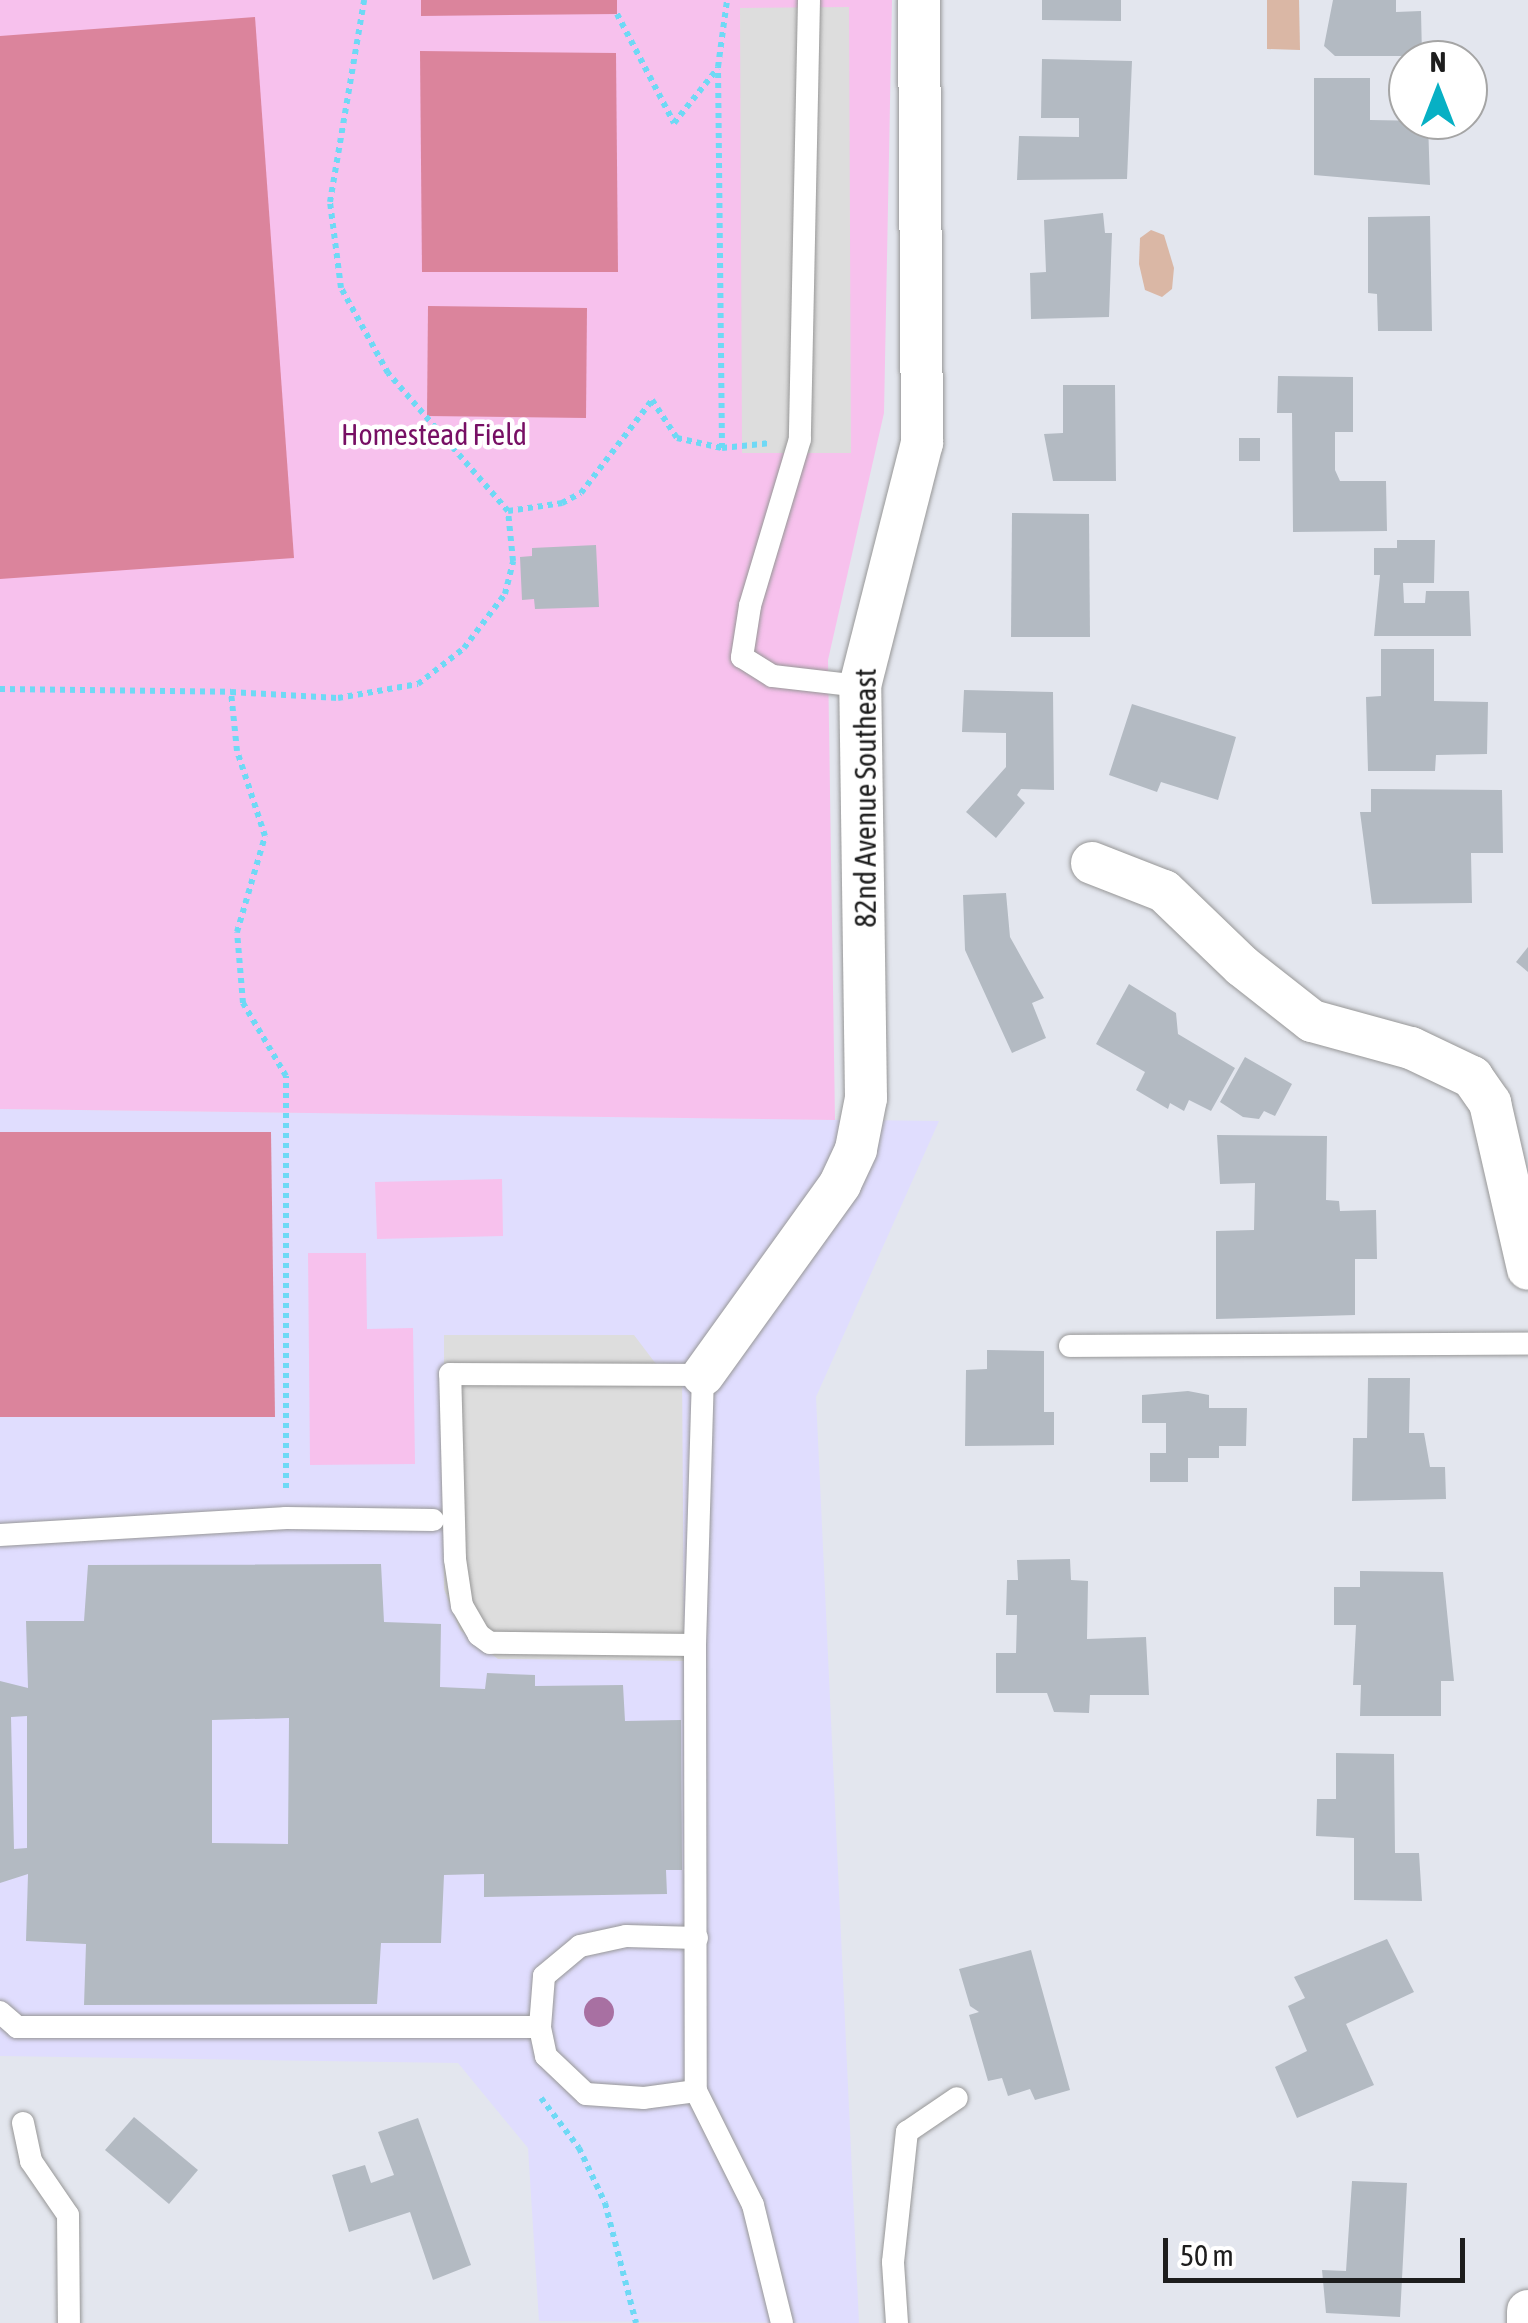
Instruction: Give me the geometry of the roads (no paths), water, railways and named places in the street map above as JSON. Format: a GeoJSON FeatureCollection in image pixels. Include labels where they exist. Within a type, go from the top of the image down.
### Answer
{"type":"FeatureCollection","features":[{"type":"Feature","properties":{"kind":"street","name":"82nd Avenue Southeast"},"geometry":{"type":"LineString","coordinates":[[704,1375],[840,1184],[856,1150],[866,1098],[860,686],[922,443],[918,0]]}},
{"type":"Feature","properties":{"kind":"street"},"geometry":{"type":"LineString","coordinates":[[1092,862],[1164,891],[1242,966],[1312,1022],[1411,1048],[1472,1077],[1490,1103],[1528,1269]]}},
{"type":"Feature","properties":{"kind":"street"},"geometry":{"type":"LineString","coordinates":[[1528,2312],[1528,2323]]}},
{"type":"Feature","properties":{"kind":"lane"},"geometry":{"type":"LineString","coordinates":[[809,0],[800,439],[750,606],[742,657],[773,676],[860,686]]}},
{"type":"Feature","properties":{"kind":"lane"},"geometry":{"type":"LineString","coordinates":[[1070,1346],[1528,1344]]}},
{"type":"Feature","properties":{"kind":"lane"},"geometry":{"type":"LineString","coordinates":[[695,1644],[490,1643],[480,1634],[462,1606],[455,1560],[450,1374],[704,1375],[695,1644],[696,2091],[753,2206],[782,2323]]}},
{"type":"Feature","properties":{"kind":"lane"},"geometry":{"type":"LineString","coordinates":[[0,1534],[286,1518],[433,1520]]}},
{"type":"Feature","properties":{"kind":"lane"},"geometry":{"type":"LineString","coordinates":[[696,2091],[644,2098],[586,2094],[546,2056],[540,2026],[544,1976],[580,1946],[626,1936],[697,1938]]}},
{"type":"Feature","properties":{"kind":"lane"},"geometry":{"type":"LineString","coordinates":[[0,2012],[17,2026],[540,2026]]}},
{"type":"Feature","properties":{"kind":"lane"},"geometry":{"type":"LineString","coordinates":[[897,2323],[894,2262],[906,2132],[957,2098]]}},
{"type":"Feature","properties":{"kind":"lane"},"geometry":{"type":"LineString","coordinates":[[23,2123],[31,2160],[68,2215],[69,2323]]}},
{"type":"Feature","properties":{"kind":"park label","name":"Homestead Field"},"geometry":{"type":"Point","coordinates":[434,434]}}]}
